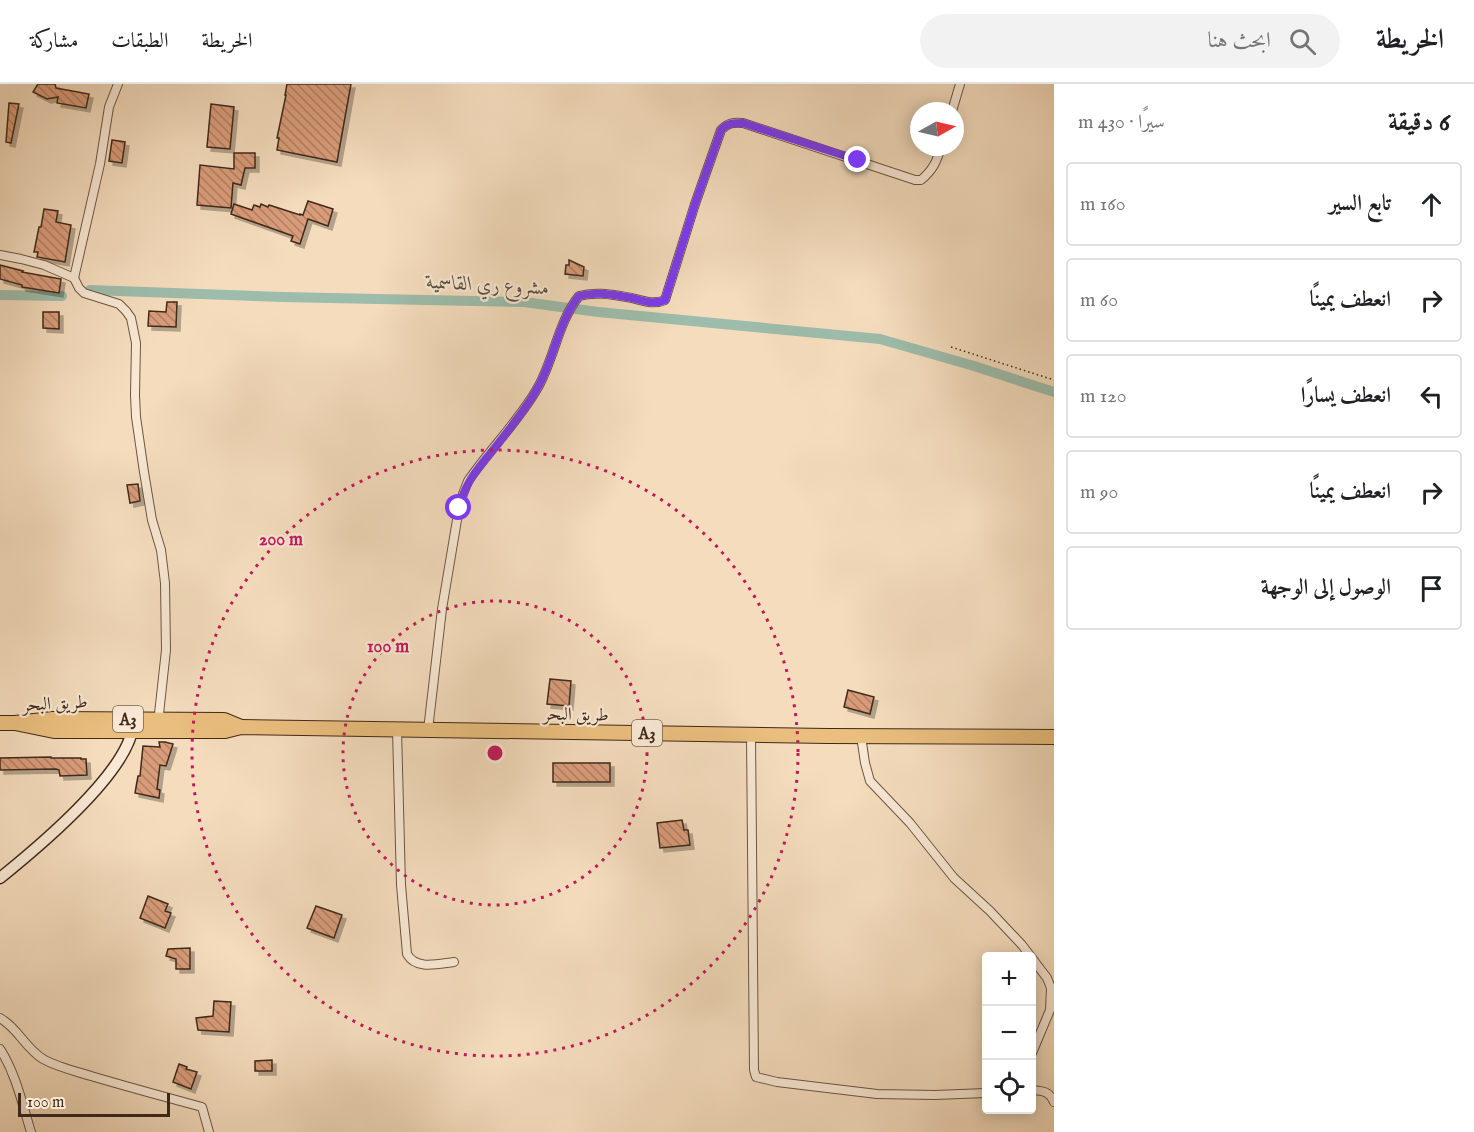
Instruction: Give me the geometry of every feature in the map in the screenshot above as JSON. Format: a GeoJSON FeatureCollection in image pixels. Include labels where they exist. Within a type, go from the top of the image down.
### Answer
{"type":"FeatureCollection","features":[{"type":"Feature","properties":{"kind":"highway","name":"طريق البحر"},"geometry":{"type":"LineString","coordinates":[[0,723],[53,719],[158,725],[224,720],[241,727],[1054,737]]}},
{"type":"Feature","properties":{"kind":"street"},"geometry":{"type":"LineString","coordinates":[[118,84],[109,107],[100,164],[74,278],[84,293],[118,304],[131,318],[134,327],[136,417],[152,520],[161,550],[165,583],[166,650],[158,725]]}},
{"type":"Feature","properties":{"kind":"street"},"geometry":{"type":"LineString","coordinates":[[955,102],[960,84]]}},
{"type":"Feature","properties":{"kind":"street"},"geometry":{"type":"LineString","coordinates":[[428,730],[442,609],[463,494],[474,472],[504,436],[538,388],[568,313],[579,296],[589,293],[655,303],[665,300],[721,130],[727,124],[743,123],[915,180],[921,180],[933,168],[938,156]]}},
{"type":"Feature","properties":{"kind":"street"},"geometry":{"type":"LineString","coordinates":[[0,255],[44,265],[74,278]]}},
{"type":"Feature","properties":{"kind":"street"},"geometry":{"type":"LineString","coordinates":[[0,878],[80,807],[116,765],[124,751],[133,724]]}},
{"type":"Feature","properties":{"kind":"street"},"geometry":{"type":"LineString","coordinates":[[397,729],[401,885],[407,954],[416,964],[454,962]]}},
{"type":"Feature","properties":{"kind":"street"},"geometry":{"type":"LineString","coordinates":[[751,735],[754,1070],[756,1077],[777,1082],[877,1094],[982,1093]]}},
{"type":"Feature","properties":{"kind":"street"},"geometry":{"type":"LineString","coordinates":[[861,736],[864,763],[870,781],[910,823],[954,878],[1022,945],[1047,978],[1051,987],[1050,1010],[1036,1043]]}},
{"type":"Feature","properties":{"kind":"street"},"geometry":{"type":"LineString","coordinates":[[0,1018],[9,1023],[28,1047],[56,1065],[202,1107],[209,1132]]}},
{"type":"Feature","properties":{"kind":"street"},"geometry":{"type":"LineString","coordinates":[[0,1049],[10,1065],[31,1132]]}},
{"type":"Feature","properties":{"kind":"street"},"geometry":{"type":"LineString","coordinates":[[1036,1091],[1046,1092],[1054,1102]]}},
{"type":"Feature","properties":{"kind":"path"},"geometry":{"type":"LineString","coordinates":[[951,347],[1054,380]]}},
{"type":"Feature","properties":{"kind":"building"},"geometry":{"type":"Polygon","coordinates":[[[38,84],[55,84],[56,88],[89,94],[86,108],[57,103],[58,97],[47,99],[33,92],[38,84]]]}},
{"type":"Feature","properties":{"kind":"building"},"geometry":{"type":"Polygon","coordinates":[[[287,84],[351,84],[337,162],[277,150],[287,84]]]}},
{"type":"Feature","properties":{"kind":"building"},"geometry":{"type":"Polygon","coordinates":[[[9,103],[19,104],[11,143],[6,142],[9,103]]]}},
{"type":"Feature","properties":{"kind":"building"},"geometry":{"type":"Polygon","coordinates":[[[211,104],[234,107],[230,149],[207,147],[211,104]]]}},
{"type":"Feature","properties":{"kind":"building"},"geometry":{"type":"Polygon","coordinates":[[[112,140],[125,142],[122,163],[109,161],[112,140]]]}},
{"type":"Feature","properties":{"kind":"building"},"geometry":{"type":"Polygon","coordinates":[[[234,153],[255,153],[255,168],[245,168],[241,185],[233,183],[231,208],[197,205],[200,165],[234,169],[234,153]]]}},
{"type":"Feature","properties":{"kind":"building"},"geometry":{"type":"Polygon","coordinates":[[[308,201],[333,209],[328,226],[308,219],[300,244],[291,241],[293,236],[231,214],[234,204],[252,210],[254,205],[260,207],[261,204],[303,215],[308,201]]]}},
{"type":"Feature","properties":{"kind":"building"},"geometry":{"type":"Polygon","coordinates":[[[44,209],[58,211],[56,222],[71,225],[65,262],[37,257],[38,252],[34,252],[44,209]]]}},
{"type":"Feature","properties":{"kind":"building"},"geometry":{"type":"Polygon","coordinates":[[[569,260],[584,267],[583,276],[565,274],[569,260]]]}},
{"type":"Feature","properties":{"kind":"building"},"geometry":{"type":"Polygon","coordinates":[[[0,265],[22,272],[61,279],[59,293],[22,287],[22,285],[0,279],[0,265]]]}},
{"type":"Feature","properties":{"kind":"building"},"geometry":{"type":"Polygon","coordinates":[[[167,302],[177,302],[176,327],[148,326],[149,311],[166,312],[167,302]]]}},
{"type":"Feature","properties":{"kind":"building"},"geometry":{"type":"Polygon","coordinates":[[[43,312],[59,312],[59,329],[43,328],[43,312]]]}},
{"type":"Feature","properties":{"kind":"building"},"geometry":{"type":"Polygon","coordinates":[[[138,484],[140,501],[130,503],[127,485],[138,484]]]}},
{"type":"Feature","properties":{"kind":"building"},"geometry":{"type":"Polygon","coordinates":[[[550,679],[571,681],[569,706],[547,704],[550,679]]]}},
{"type":"Feature","properties":{"kind":"building"},"geometry":{"type":"Polygon","coordinates":[[[848,690],[874,697],[870,714],[844,707],[848,690]]]}},
{"type":"Feature","properties":{"kind":"building"},"geometry":{"type":"Polygon","coordinates":[[[159,742],[173,744],[166,766],[160,765],[157,789],[160,790],[159,798],[135,793],[138,776],[140,776],[143,746],[160,747],[159,742]]]}},
{"type":"Feature","properties":{"kind":"building"},"geometry":{"type":"Polygon","coordinates":[[[0,758],[86,759],[87,775],[60,776],[59,770],[56,769],[0,770],[0,758]]]}},
{"type":"Feature","properties":{"kind":"building"},"geometry":{"type":"Polygon","coordinates":[[[553,763],[610,763],[610,782],[553,782],[553,763]]]}},
{"type":"Feature","properties":{"kind":"building"},"geometry":{"type":"Polygon","coordinates":[[[682,820],[684,830],[688,830],[690,845],[660,848],[657,823],[682,820]]]}},
{"type":"Feature","properties":{"kind":"building"},"geometry":{"type":"Polygon","coordinates":[[[148,896],[168,904],[165,911],[171,913],[165,928],[140,918],[148,896]]]}},
{"type":"Feature","properties":{"kind":"building"},"geometry":{"type":"Polygon","coordinates":[[[316,906],[342,915],[334,938],[307,928],[316,906]]]}},
{"type":"Feature","properties":{"kind":"building"},"geometry":{"type":"Polygon","coordinates":[[[190,948],[190,969],[176,969],[176,959],[166,956],[168,949],[190,948]]]}},
{"type":"Feature","properties":{"kind":"building"},"geometry":{"type":"Polygon","coordinates":[[[214,1001],[231,1002],[229,1032],[198,1030],[196,1018],[213,1016],[214,1001]]]}},
{"type":"Feature","properties":{"kind":"building"},"geometry":{"type":"Polygon","coordinates":[[[272,1060],[272,1071],[255,1071],[255,1061],[272,1060]]]}},
{"type":"Feature","properties":{"kind":"building"},"geometry":{"type":"Polygon","coordinates":[[[179,1064],[197,1072],[191,1089],[173,1082],[179,1064]]]}},
{"type":"Feature","properties":{"kind":"waterway","name":"مشروع ري القاسمية"},"geometry":{"type":"LineString","coordinates":[[90,290],[524,302],[598,312],[880,339],[1054,392]]}},
{"type":"Feature","properties":{"kind":"waterway","name":"مشروع ري القاسمية"},"geometry":{"type":"LineString","coordinates":[[0,295],[62,296]]}},
{"type":"Feature","properties":{"kind":"route"},"geometry":{"type":"LineString","coordinates":[[459,508],[474,472],[498,444],[538,388],[568,313],[579,296],[589,293],[655,303],[665,300],[721,130],[727,124],[743,123],[858,160]]}}]}
